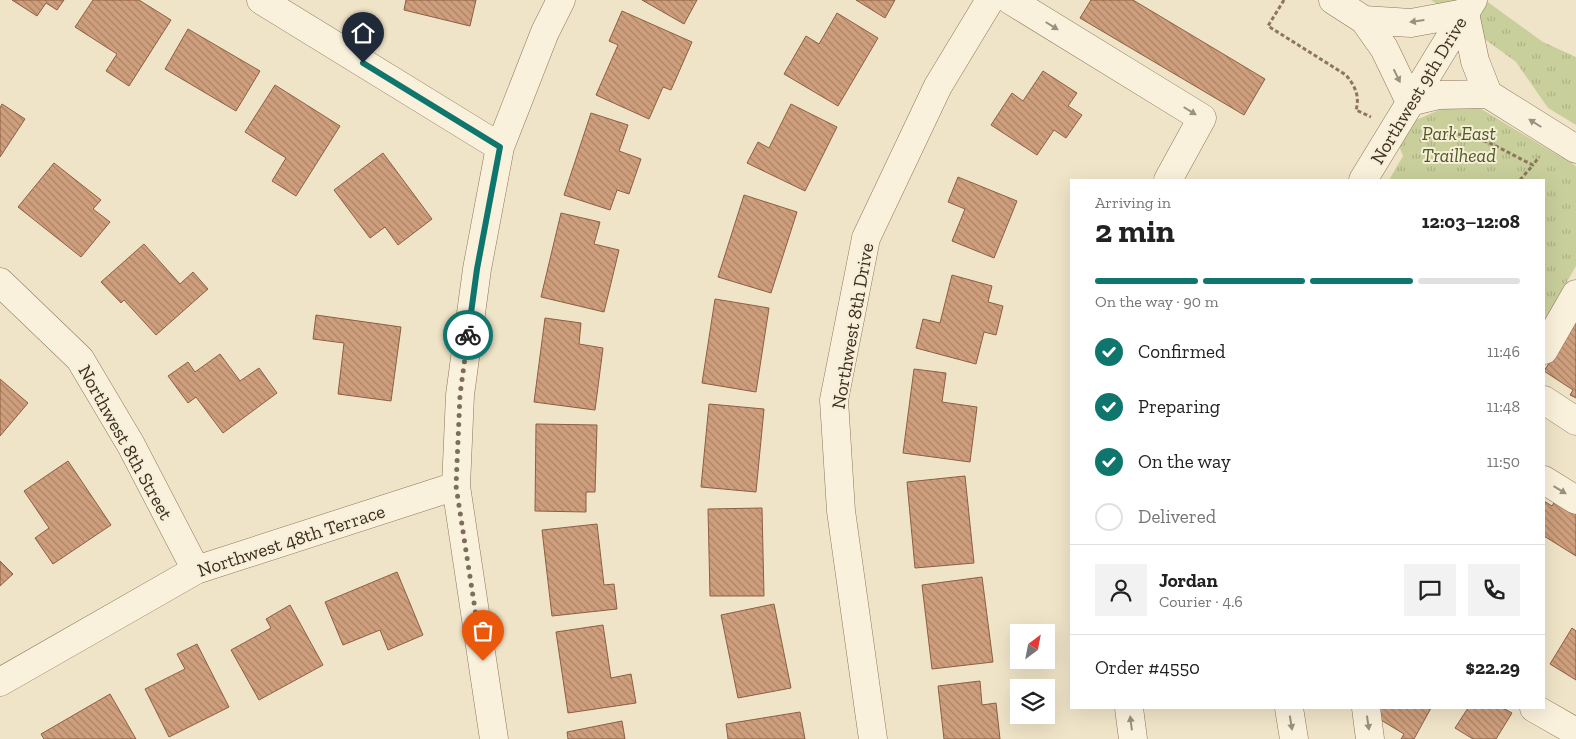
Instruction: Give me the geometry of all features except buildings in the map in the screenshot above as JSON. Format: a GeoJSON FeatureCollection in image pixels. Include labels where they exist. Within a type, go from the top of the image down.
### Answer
{"type":"FeatureCollection","features":[{"type":"Feature","properties":{"kind":"street"},"geometry":{"type":"LineString","coordinates":[[261,0],[500,147]]}},
{"type":"Feature","properties":{"kind":"street"},"geometry":{"type":"LineString","coordinates":[[494,739],[456,486],[461,386],[477,269],[500,147],[545,32],[561,0]]}},
{"type":"Feature","properties":{"kind":"street","name":"Northwest 8th Drive"},"geometry":{"type":"LineString","coordinates":[[873,739],[841,511],[834,400],[866,238],[938,86],[990,0]]}},
{"type":"Feature","properties":{"kind":"street"},"geometry":{"type":"LineString","coordinates":[[1010,0],[1202,118],[1169,179]]}},
{"type":"Feature","properties":{"kind":"street"},"geometry":{"type":"LineString","coordinates":[[1333,0],[1364,20],[1384,48],[1410,102],[1439,96],[1488,94],[1576,149]]}},
{"type":"Feature","properties":{"kind":"street"},"geometry":{"type":"LineString","coordinates":[[1364,20],[1411,23],[1469,6],[1475,61],[1488,94]]}},
{"type":"Feature","properties":{"kind":"street","name":"Northwest 9th Drive"},"geometry":{"type":"LineString","coordinates":[[1364,179],[1469,6]]}},
{"type":"Feature","properties":{"kind":"street","name":"Northwest 8th Street"},"geometry":{"type":"LineString","coordinates":[[0,282],[80,359],[131,445],[196,570]]}},
{"type":"Feature","properties":{"kind":"street"},"geometry":{"type":"LineString","coordinates":[[1545,348],[1576,294]]}},
{"type":"Feature","properties":{"kind":"street"},"geometry":{"type":"LineString","coordinates":[[1545,401],[1576,420]]}},
{"type":"Feature","properties":{"kind":"street"},"geometry":{"type":"LineString","coordinates":[[1545,481],[1576,500]]}},
{"type":"Feature","properties":{"kind":"street","name":"Northwest 48th Terrace"},"geometry":{"type":"LineString","coordinates":[[0,682],[196,570],[456,486]]}},
{"type":"Feature","properties":{"kind":"street"},"geometry":{"type":"LineString","coordinates":[[1129,709],[1133,739]]}},
{"type":"Feature","properties":{"kind":"street"},"geometry":{"type":"LineString","coordinates":[[1289,709],[1294,739]]}},
{"type":"Feature","properties":{"kind":"street"},"geometry":{"type":"LineString","coordinates":[[1366,709],[1370,739]]}},
{"type":"Feature","properties":{"kind":"street"},"geometry":{"type":"LineString","coordinates":[[1536,709],[1576,732]]}},
{"type":"Feature","properties":{"kind":"path"},"geometry":{"type":"LineString","coordinates":[[1521,179],[1533,166]]}},
{"type":"Feature","properties":{"kind":"green space"},"geometry":{"type":"Polygon","coordinates":[[[1431,0],[1485,0],[1543,42],[1576,57],[1576,125],[1548,108],[1516,62],[1431,0]]]}},
{"type":"Feature","properties":{"kind":"green space","name":"Park East Trailhead"},"geometry":{"type":"Polygon","coordinates":[[[1446,107],[1478,107],[1576,166],[1576,266],[1545,320],[1545,179],[1390,179],[1403,156],[1393,130],[1446,107]]]}},
{"type":"Feature","properties":{"kind":"way so far"},"geometry":{"type":"LineString","coordinates":[[468,335],[460,395],[456,486],[483,661]]}},
{"type":"Feature","properties":{"kind":"route"},"geometry":{"type":"LineString","coordinates":[[363,63],[500,147],[477,269],[468,335]]}}]}
